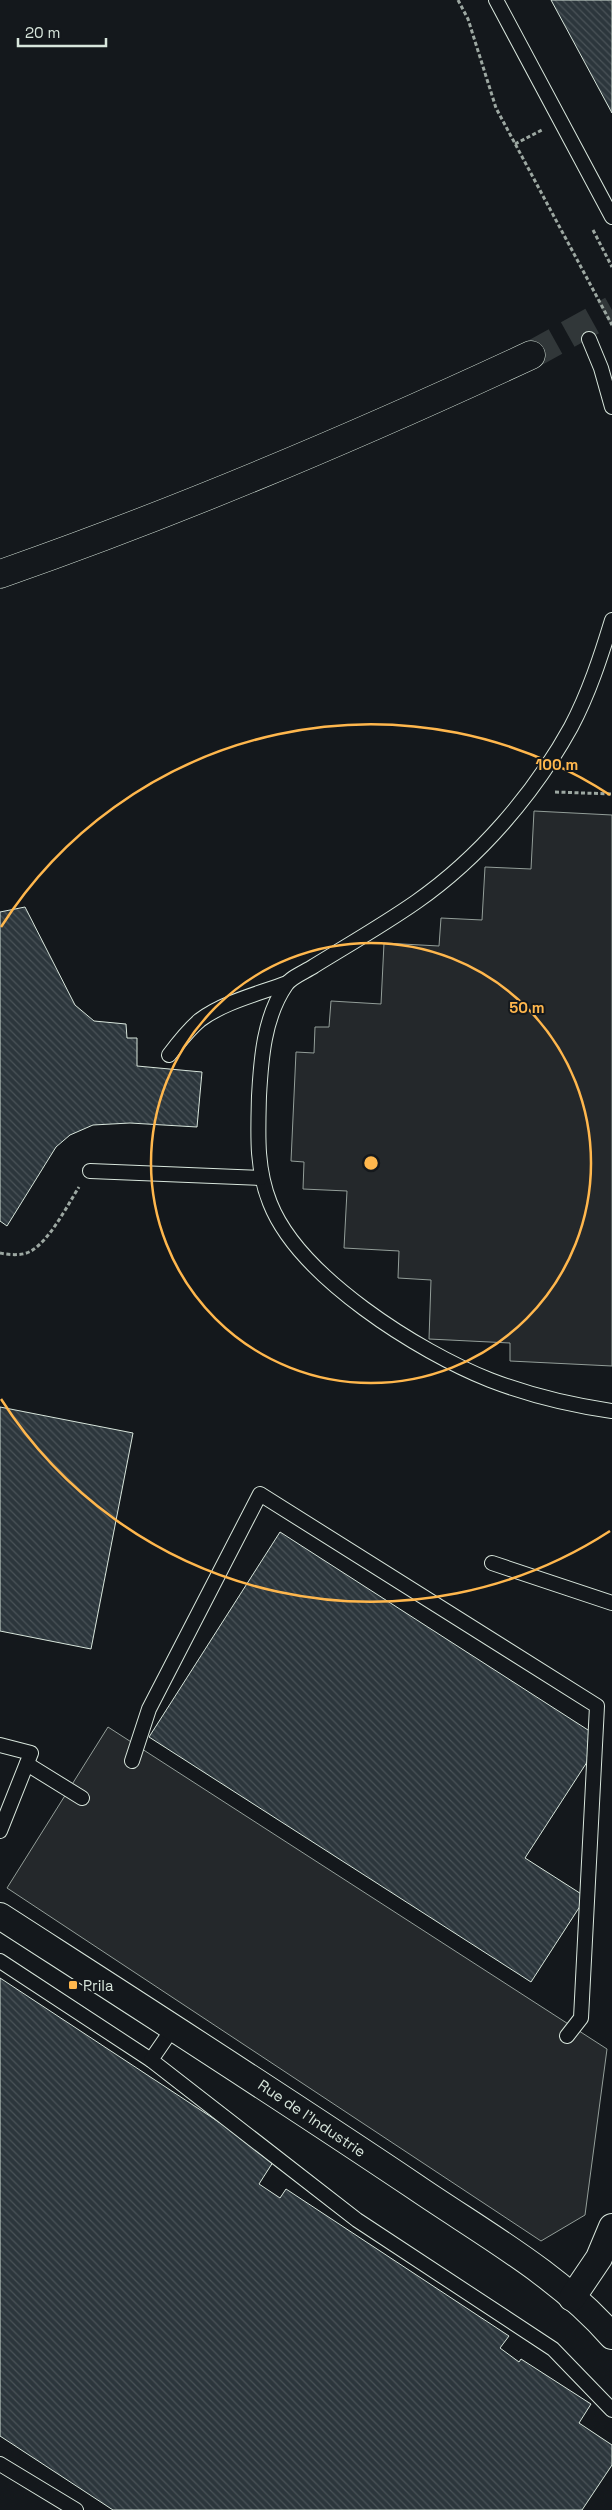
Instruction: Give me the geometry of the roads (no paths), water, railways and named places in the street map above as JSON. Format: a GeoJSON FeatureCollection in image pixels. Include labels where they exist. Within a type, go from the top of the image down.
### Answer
{"type":"FeatureCollection","features":[{"type":"Feature","properties":{"kind":"highway"},"geometry":{"type":"LineString","coordinates":[[0,574],[246,480],[421,406],[531,355]]}},
{"type":"Feature","properties":{"kind":"street","name":"Rue de l'Industrie"},"geometry":{"type":"LineString","coordinates":[[0,1916],[304,2112],[527,2262],[572,2298],[612,2336]]}},
{"type":"Feature","properties":{"kind":"street"},"geometry":{"type":"LineString","coordinates":[[572,2298],[599,2258],[612,2227]]}},
{"type":"Feature","properties":{"kind":"lane"},"geometry":{"type":"LineString","coordinates":[[496,0],[612,217]]}},
{"type":"Feature","properties":{"kind":"lane"},"geometry":{"type":"LineString","coordinates":[[589,339],[601,368],[612,407]]}},
{"type":"Feature","properties":{"kind":"lane"},"geometry":{"type":"LineString","coordinates":[[169,1055],[183,1036],[201,1020],[224,1006],[286,983],[416,902],[460,868],[530,790],[571,726],[595,673],[612,620]]}},
{"type":"Feature","properties":{"kind":"lane"},"geometry":{"type":"LineString","coordinates":[[286,983],[269,1023],[261,1063],[257,1146],[261,1178],[271,1207],[287,1234],[338,1287],[382,1321],[426,1349],[489,1380],[558,1402],[612,1412]]}},
{"type":"Feature","properties":{"kind":"lane"},"geometry":{"type":"LineString","coordinates":[[90,1171],[261,1178]]}},
{"type":"Feature","properties":{"kind":"lane"},"geometry":{"type":"LineString","coordinates":[[132,1761],[150,1709],[260,1494],[597,1706],[581,2018],[567,2036]]}},
{"type":"Feature","properties":{"kind":"lane"},"geometry":{"type":"LineString","coordinates":[[492,1563],[612,1603]]}},
{"type":"Feature","properties":{"kind":"lane"},"geometry":{"type":"LineString","coordinates":[[0,1745],[31,1753],[0,1831]]}},
{"type":"Feature","properties":{"kind":"lane"},"geometry":{"type":"LineString","coordinates":[[26,1764],[82,1798]]}},
{"type":"Feature","properties":{"kind":"lane"},"geometry":{"type":"LineString","coordinates":[[0,1962],[151,2060],[357,2220],[554,2349],[612,2410]]}},
{"type":"Feature","properties":{"kind":"lane"},"geometry":{"type":"LineString","coordinates":[[151,2060],[173,2028]]}},
{"type":"Feature","properties":{"kind":"lane"},"geometry":{"type":"LineString","coordinates":[[0,2464],[76,2510]]}},
{"type":"Feature","properties":{"kind":"tunnel"},"geometry":{"type":"LineString","coordinates":[[531,355],[612,310]]}},
{"type":"Feature","properties":{"kind":"place","name":"Prila"},"geometry":{"type":"Point","coordinates":[73,1985]}}]}
